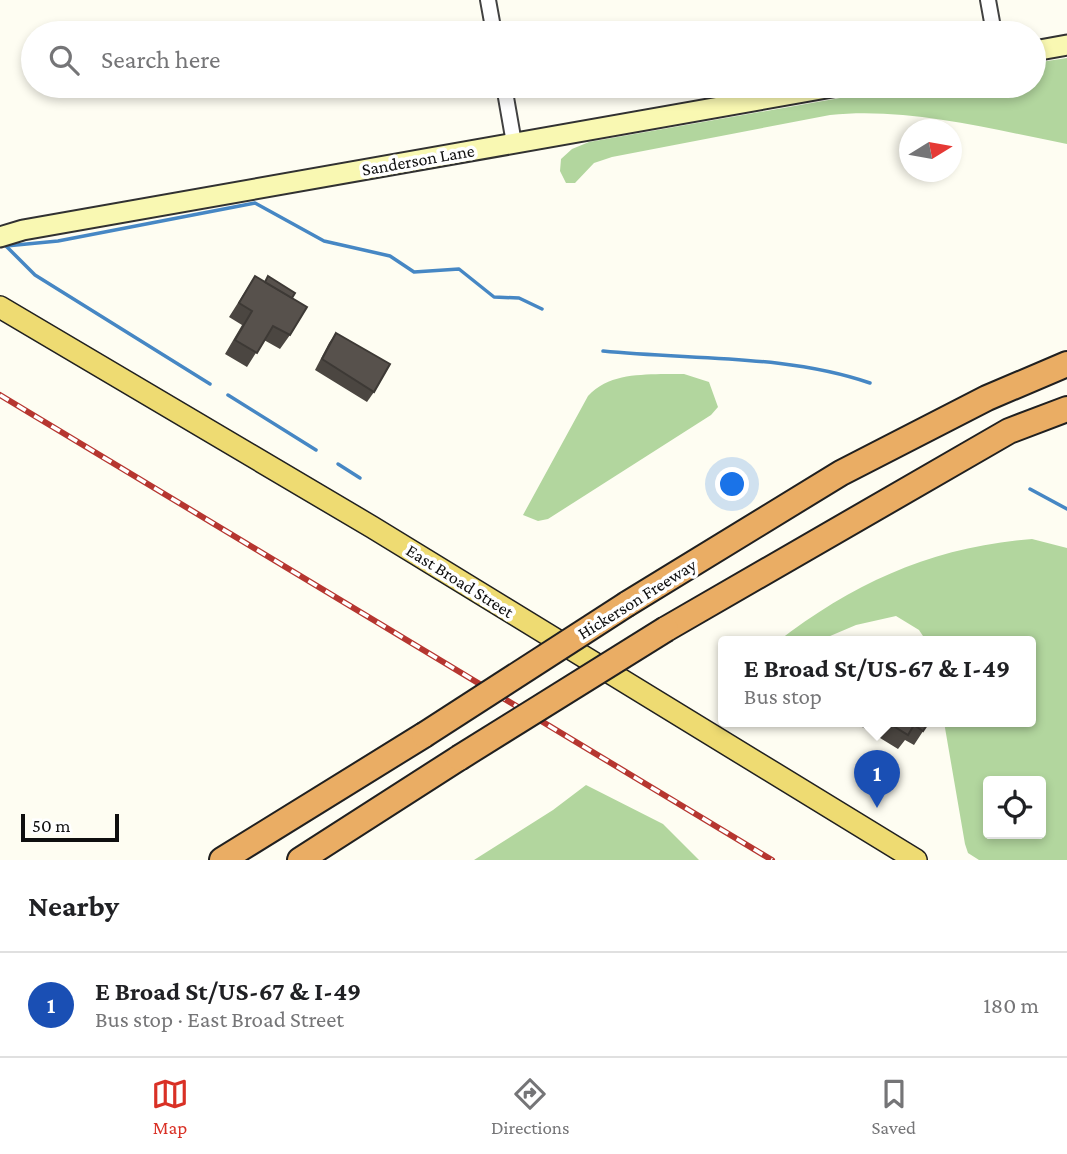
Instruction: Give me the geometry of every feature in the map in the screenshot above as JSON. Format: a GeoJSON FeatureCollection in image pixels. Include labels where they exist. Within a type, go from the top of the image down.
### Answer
{"type":"FeatureCollection","features":[{"type":"Feature","properties":{"kind":"highway","name":"Hickerson Freeway"},"geometry":{"type":"LineString","coordinates":[[227,856],[424,735],[627,604],[841,473],[987,398],[1067,363]]}},
{"type":"Feature","properties":{"kind":"highway"},"geometry":{"type":"LineString","coordinates":[[300,860],[666,629],[1009,431],[1067,409]]}},
{"type":"Feature","properties":{"kind":"main road","name":"East Broad Street"},"geometry":{"type":"LineString","coordinates":[[0,307],[372,527],[916,860]]}},
{"type":"Feature","properties":{"kind":"street"},"geometry":{"type":"LineString","coordinates":[[488,0],[492,21]]}},
{"type":"Feature","properties":{"kind":"street"},"geometry":{"type":"LineString","coordinates":[[988,0],[992,21]]}},
{"type":"Feature","properties":{"kind":"street"},"geometry":{"type":"LineString","coordinates":[[1046,49],[1067,45]]}},
{"type":"Feature","properties":{"kind":"street"},"geometry":{"type":"LineString","coordinates":[[506,98],[514,143]]}},
{"type":"Feature","properties":{"kind":"street","name":"Sanderson Lane"},"geometry":{"type":"LineString","coordinates":[[0,237],[23,230],[770,98]]}},
{"type":"Feature","properties":{"kind":"green space"},"geometry":{"type":"Polygon","coordinates":[[[1067,58],[1067,144],[962,123],[962,119],[859,113],[830,115],[612,157],[594,163],[575,183],[566,183],[560,171],[561,159],[572,149],[589,142],[840,98],[1046,98],[1046,61],[1067,58]]]}},
{"type":"Feature","properties":{"kind":"green space"},"geometry":{"type":"Polygon","coordinates":[[[684,374],[709,382],[718,407],[711,415],[548,519],[538,521],[523,515],[588,396],[613,380],[684,374]]]}},
{"type":"Feature","properties":{"kind":"green space"},"geometry":{"type":"Polygon","coordinates":[[[1032,539],[1067,548],[1067,860],[979,860],[968,853],[945,727],[1036,727],[1036,636],[923,636],[919,630],[896,616],[856,625],[830,636],[785,636],[866,585],[928,559],[996,543],[1032,539]]]}},
{"type":"Feature","properties":{"kind":"green space"},"geometry":{"type":"Polygon","coordinates":[[[586,785],[663,824],[699,860],[474,860],[553,810],[586,785]]]}},
{"type":"Feature","properties":{"kind":"building"},"geometry":{"type":"Polygon","coordinates":[[[255,276],[307,307],[290,335],[273,326],[257,353],[235,340],[252,311],[239,303],[255,276]]]}},
{"type":"Feature","properties":{"kind":"building"},"geometry":{"type":"Polygon","coordinates":[[[268,276],[295,293],[292,298],[265,282],[268,276]]]}},
{"type":"Feature","properties":{"kind":"building"},"geometry":{"type":"Polygon","coordinates":[[[336,333],[390,364],[374,392],[322,359],[336,333]]]}},
{"type":"Feature","properties":{"kind":"building"},"geometry":{"type":"Polygon","coordinates":[[[895,727],[913,727],[908,735],[895,727]]]}},
{"type":"Feature","properties":{"kind":"waterway"},"geometry":{"type":"LineString","coordinates":[[6,246],[58,241],[255,203],[324,241],[390,256],[414,272],[459,269],[494,297],[519,298],[542,309]]}},
{"type":"Feature","properties":{"kind":"waterway"},"geometry":{"type":"LineString","coordinates":[[6,246],[35,275],[210,384]]}},
{"type":"Feature","properties":{"kind":"waterway"},"geometry":{"type":"LineString","coordinates":[[603,351],[772,363],[805,367],[870,383]]}},
{"type":"Feature","properties":{"kind":"waterway"},"geometry":{"type":"LineString","coordinates":[[228,395],[316,450]]}},
{"type":"Feature","properties":{"kind":"waterway"},"geometry":{"type":"LineString","coordinates":[[338,464],[360,478]]}},
{"type":"Feature","properties":{"kind":"waterway"},"geometry":{"type":"LineString","coordinates":[[1030,489],[1067,509]]}},
{"type":"Feature","properties":{"kind":"railway"},"geometry":{"type":"LineString","coordinates":[[0,395],[772,860]]}},
{"type":"Feature","properties":{"kind":"place","name":"E Broad St/US-67 & I-49"},"geometry":{"type":"Point","coordinates":[877,808]}}]}
